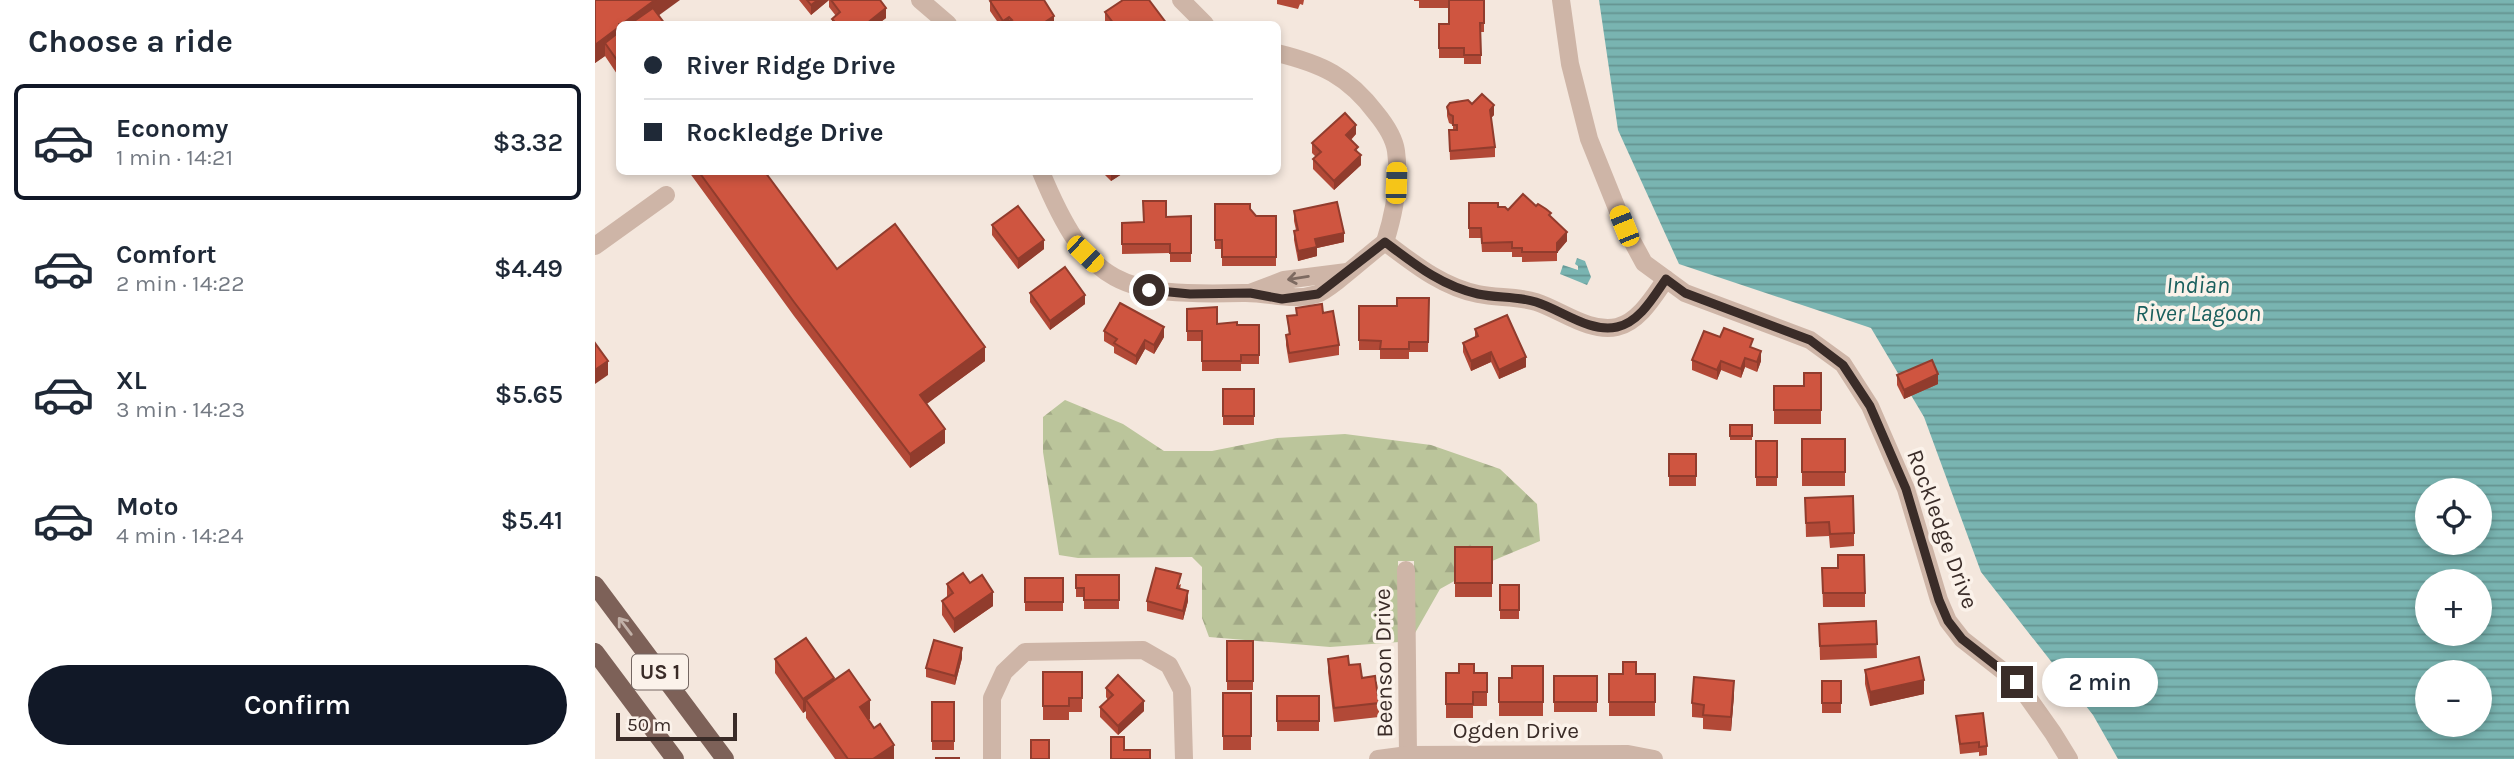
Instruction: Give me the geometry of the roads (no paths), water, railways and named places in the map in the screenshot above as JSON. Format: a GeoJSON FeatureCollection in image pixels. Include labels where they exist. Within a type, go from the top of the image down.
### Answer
{"type":"FeatureCollection","features":[{"type":"Feature","properties":{"kind":"main road","name":"US 1"},"geometry":{"type":"LineString","coordinates":[[595,585],[725,759]]}},
{"type":"Feature","properties":{"kind":"main road","name":"US 1"},"geometry":{"type":"LineString","coordinates":[[595,652],[674,759]]}},
{"type":"Feature","properties":{"kind":"street"},"geometry":{"type":"LineString","coordinates":[[919,0],[944,21]]}},
{"type":"Feature","properties":{"kind":"street"},"geometry":{"type":"LineString","coordinates":[[1181,0],[1198,13]]}},
{"type":"Feature","properties":{"kind":"street","name":"Rockledge Drive"},"geometry":{"type":"LineString","coordinates":[[1561,0],[1570,64],[1589,139],[1624,226],[1644,263],[1685,293],[1810,340],[1843,365],[1870,406],[1906,489],[1939,600],[1948,621],[1962,639],[2017,682],[2069,759]]}},
{"type":"Feature","properties":{"kind":"street"},"geometry":{"type":"LineString","coordinates":[[1042,175],[1075,241],[1103,271],[1122,281],[1149,290],[1190,294],[1250,293],[1282,299],[1318,294],[1385,242],[1393,217],[1396,151],[1385,125],[1360,93],[1342,76],[1281,54]]}},
{"type":"Feature","properties":{"kind":"street"},"geometry":{"type":"LineString","coordinates":[[595,246],[666,195]]}},
{"type":"Feature","properties":{"kind":"street"},"geometry":{"type":"LineString","coordinates":[[1385,242],[1423,271],[1460,289],[1536,302],[1600,327],[1618,327],[1636,318],[1666,279]]}},
{"type":"Feature","properties":{"kind":"street","name":"Beenson Drive"},"geometry":{"type":"LineString","coordinates":[[1406,570],[1408,755]]}},
{"type":"Feature","properties":{"kind":"street"},"geometry":{"type":"LineString","coordinates":[[992,759],[992,698],[1004,672],[1025,652],[1143,650],[1169,665],[1182,690],[1184,759]]}},
{"type":"Feature","properties":{"kind":"street","name":"Ogden Drive"},"geometry":{"type":"LineString","coordinates":[[1378,759],[1408,755],[1628,754],[1654,759]]}},
{"type":"Feature","properties":{"kind":"water","name":"Indian River Lagoon"},"geometry":{"type":"Polygon","coordinates":[[[1599,0],[2514,0],[2514,759],[2118,759],[2093,715],[1981,572],[1924,417],[1871,328],[1679,264],[1618,130],[1599,0]]]}},
{"type":"Feature","properties":{"kind":"water"},"geometry":{"type":"Polygon","coordinates":[[[1577,258],[1585,261],[1591,277],[1587,285],[1560,274],[1563,265],[1578,270],[1575,264],[1577,258]]]}}]}
